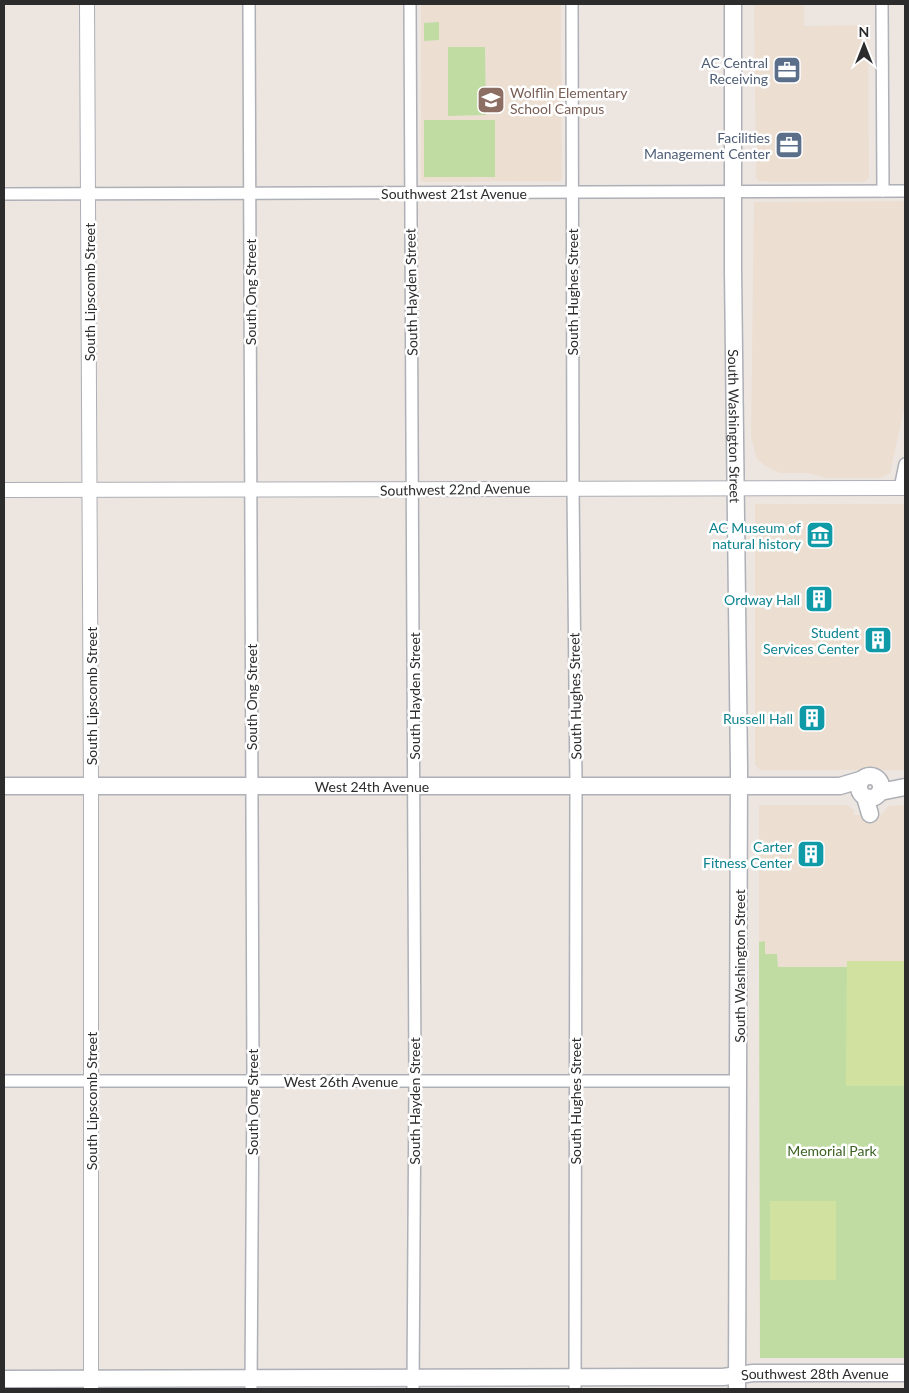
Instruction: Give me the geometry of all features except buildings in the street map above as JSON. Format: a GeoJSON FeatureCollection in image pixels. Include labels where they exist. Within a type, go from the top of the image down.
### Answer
{"type":"FeatureCollection","features":[{"type":"Feature","properties":{"kind":"main road","name":"South Washington Street"},"geometry":{"type":"LineString","coordinates":[[732,4],[739,786],[737,1382]]}},
{"type":"Feature","properties":{"kind":"main road","name":"West 24th Avenue"},"geometry":{"type":"LineString","coordinates":[[4,786],[840,786],[870,790],[902,787]]}},
{"type":"Feature","properties":{"kind":"main road","name":"Southwest 28th Avenue"},"geometry":{"type":"LineString","coordinates":[[4,1378],[91,1383],[173,1384],[575,1383],[657,1378],[737,1382],[753,1373],[905,1373]]}},
{"type":"Feature","properties":{"kind":"street","name":"South Lipscomb Street"},"geometry":{"type":"LineString","coordinates":[[87,4],[91,787],[91,1383]]}},
{"type":"Feature","properties":{"kind":"street","name":"South Ong Street"},"geometry":{"type":"LineString","coordinates":[[249,4],[253,1081],[251,1383]]}},
{"type":"Feature","properties":{"kind":"street","name":"South Hayden Street"},"geometry":{"type":"LineString","coordinates":[[410,4],[410,192],[414,490],[415,1081],[413,1383]]}},
{"type":"Feature","properties":{"kind":"street","name":"South Hughes Street"},"geometry":{"type":"LineString","coordinates":[[572,4],[576,785],[574,1082],[575,1383]]}},
{"type":"Feature","properties":{"kind":"street"},"geometry":{"type":"LineString","coordinates":[[882,4],[883,191]]}},
{"type":"Feature","properties":{"kind":"street","name":"Southwest 21st Avenue"},"geometry":{"type":"LineString","coordinates":[[4,194],[905,191]]}},
{"type":"Feature","properties":{"kind":"street"},"geometry":{"type":"LineString","coordinates":[[902,488],[905,464]]}},
{"type":"Feature","properties":{"kind":"street","name":"Southwest 22nd Avenue"},"geometry":{"type":"LineString","coordinates":[[4,490],[414,490],[573,487],[902,488]]}},
{"type":"Feature","properties":{"kind":"street","name":"West 26th Avenue"},"geometry":{"type":"LineString","coordinates":[[4,1081],[738,1081]]}},
{"type":"Feature","properties":{"kind":"shaded area","name":"Wolflin Elementary School Campus"},"geometry":{"type":"Polygon","coordinates":[[[421,4],[561,4],[562,179],[560,181],[424,182],[421,180],[421,4]]]}},
{"type":"Feature","properties":{"kind":"shaded area"},"geometry":{"type":"Polygon","coordinates":[[[754,4],[804,4],[804,26],[868,25],[869,177],[865,182],[773,182],[759,181],[756,178],[754,4]]]}},
{"type":"Feature","properties":{"kind":"shaded area"},"geometry":{"type":"Polygon","coordinates":[[[905,201],[905,405],[890,473],[880,478],[826,478],[808,473],[780,473],[757,459],[751,437],[754,202],[905,201]]]}},
{"type":"Feature","properties":{"kind":"shaded area"},"geometry":{"type":"Polygon","coordinates":[[[755,504],[905,504],[905,770],[760,770],[755,765],[755,504]]]}},
{"type":"Feature","properties":{"kind":"shaded area"},"geometry":{"type":"Polygon","coordinates":[[[759,805],[847,805],[854,810],[854,815],[882,815],[888,806],[905,805],[905,961],[848,961],[847,967],[777,967],[765,954],[765,942],[759,942],[759,805]]]}},
{"type":"Feature","properties":{"kind":"green space"},"geometry":{"type":"Polygon","coordinates":[[[439,22],[439,40],[424,41],[424,23],[439,22]]]}},
{"type":"Feature","properties":{"kind":"green space"},"geometry":{"type":"Polygon","coordinates":[[[448,47],[485,47],[486,115],[448,116],[448,47]]]}},
{"type":"Feature","properties":{"kind":"green space"},"geometry":{"type":"Polygon","coordinates":[[[424,120],[495,120],[495,177],[424,177],[424,120]]]}},
{"type":"Feature","properties":{"kind":"green space","name":"Memorial Park"},"geometry":{"type":"Polygon","coordinates":[[[765,941],[765,954],[777,954],[778,967],[847,967],[847,961],[905,961],[905,1358],[760,1358],[759,942],[765,941]]]}},
{"type":"Feature","properties":{"kind":"green space"},"geometry":{"type":"Polygon","coordinates":[[[847,961],[905,961],[905,1086],[846,1086],[847,961]]]}},
{"type":"Feature","properties":{"kind":"green space"},"geometry":{"type":"Polygon","coordinates":[[[770,1201],[836,1201],[836,1280],[770,1280],[770,1201]]]}},
{"type":"Feature","properties":{"kind":"place","name":"AC Central Receiving"},"geometry":{"type":"Point","coordinates":[787,70]}},
{"type":"Feature","properties":{"kind":"place","name":"Wolflin Elementary School Campus"},"geometry":{"type":"Point","coordinates":[491,100]}},
{"type":"Feature","properties":{"kind":"place","name":"Facilities Management Center"},"geometry":{"type":"Point","coordinates":[789,145]}},
{"type":"Feature","properties":{"kind":"place","name":"AC Museum of natural history"},"geometry":{"type":"Point","coordinates":[820,535]}},
{"type":"Feature","properties":{"kind":"place","name":"Ordway Hall"},"geometry":{"type":"Point","coordinates":[819,599]}},
{"type":"Feature","properties":{"kind":"place","name":"Student Services Center"},"geometry":{"type":"Point","coordinates":[878,640]}},
{"type":"Feature","properties":{"kind":"place","name":"Russell Hall"},"geometry":{"type":"Point","coordinates":[812,718]}},
{"type":"Feature","properties":{"kind":"place","name":"Carter Fitness Center"},"geometry":{"type":"Point","coordinates":[811,854]}}]}
